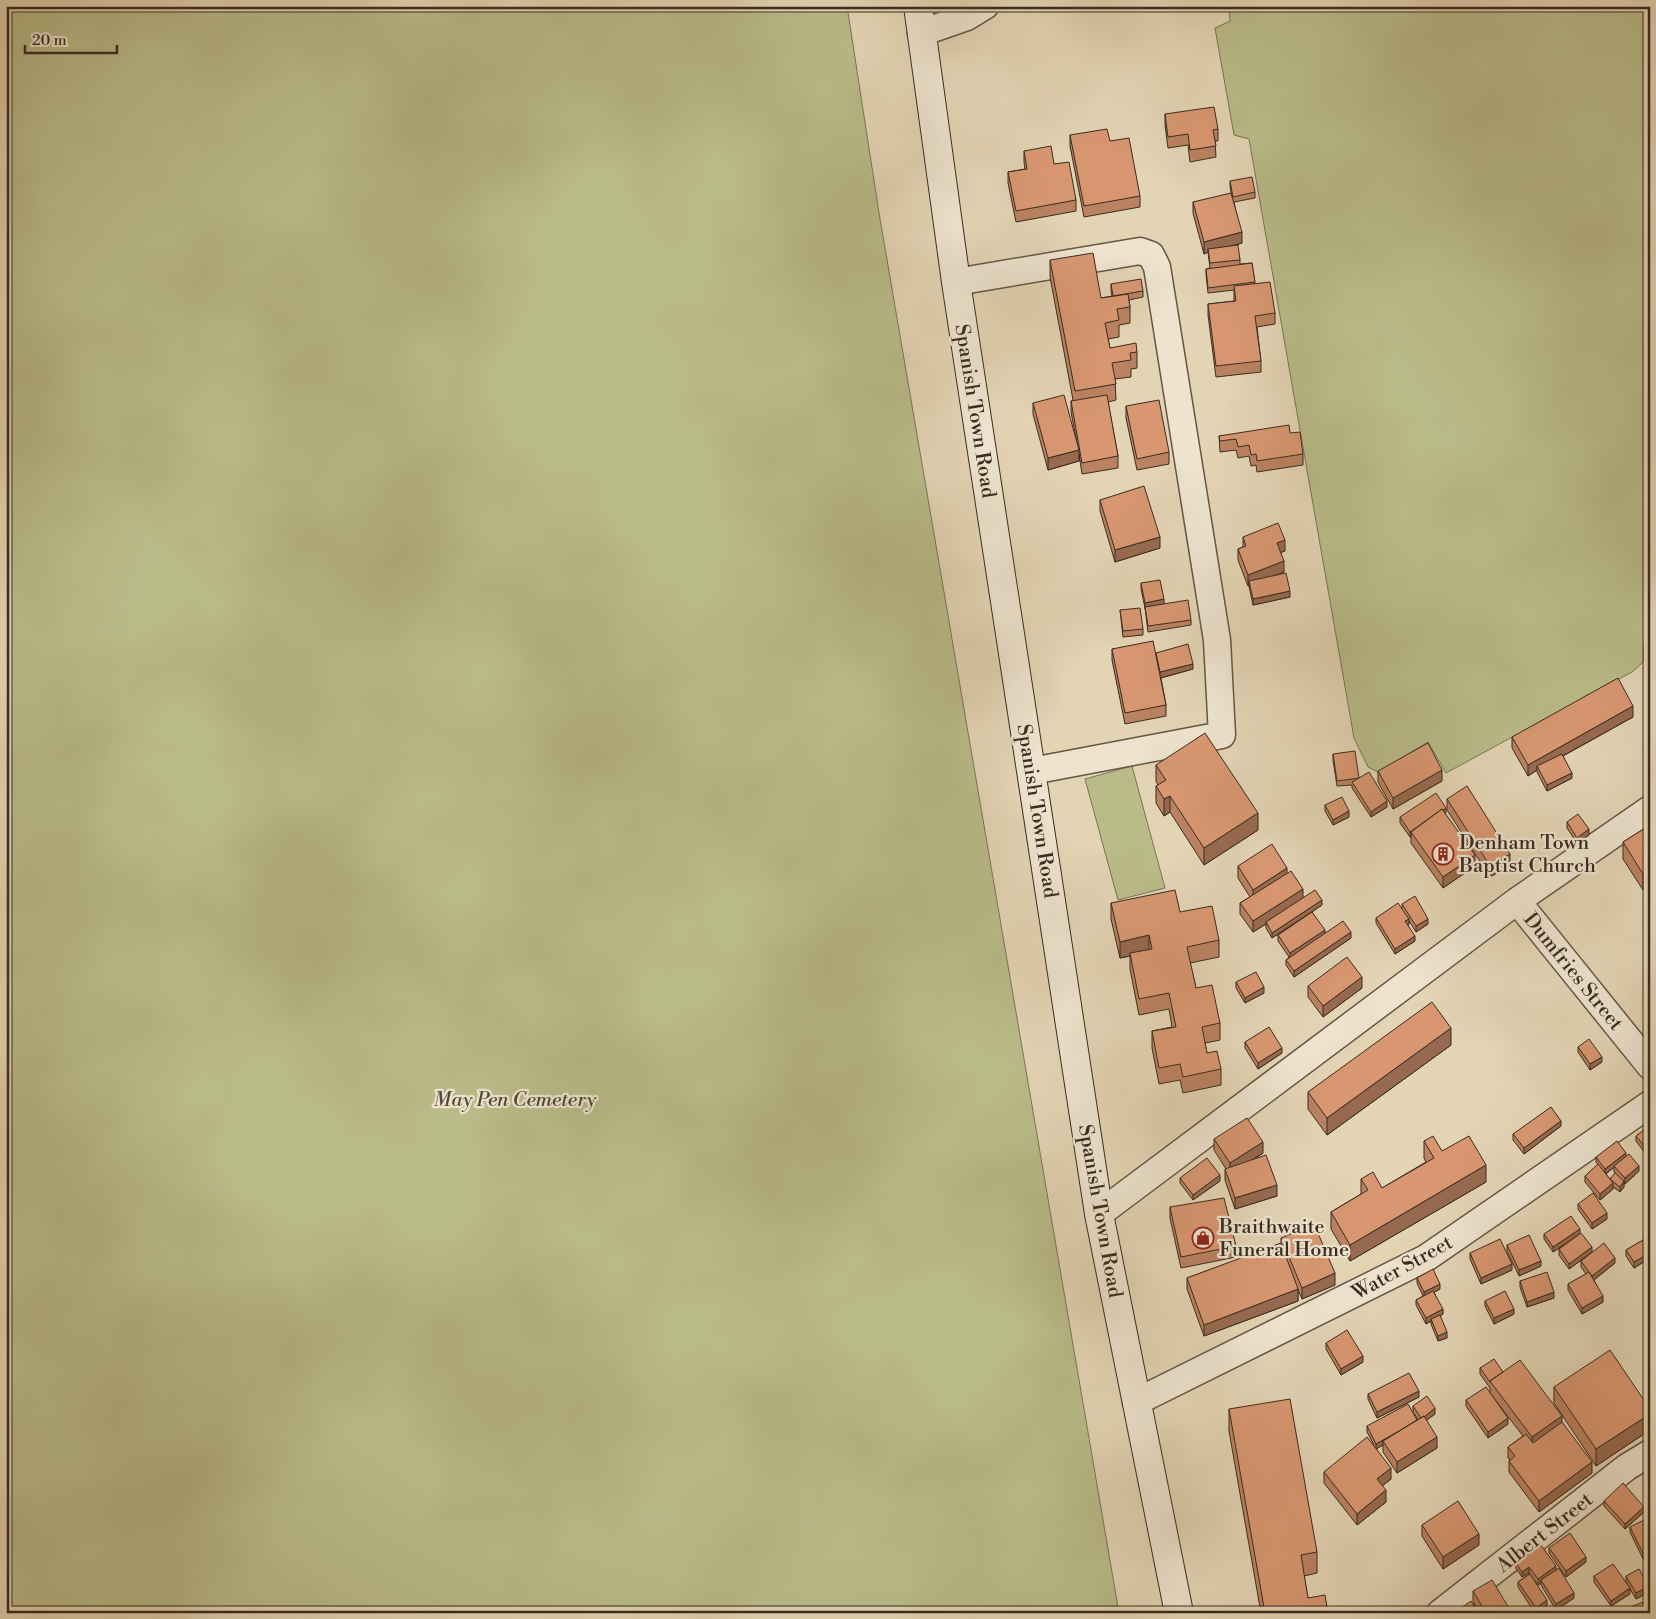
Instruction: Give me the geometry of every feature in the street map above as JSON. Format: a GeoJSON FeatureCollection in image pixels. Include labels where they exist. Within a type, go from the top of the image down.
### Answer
{"type":"FeatureCollection","features":[{"type":"Feature","properties":{"kind":"main road","name":"Spanish Town Road"},"geometry":{"type":"LineString","coordinates":[[918,6],[956,282],[1099,1214],[1179,1613]]}},
{"type":"Feature","properties":{"kind":"street"},"geometry":{"type":"LineString","coordinates":[[921,33],[967,17],[985,6]]}},
{"type":"Feature","properties":{"kind":"street"},"geometry":{"type":"LineString","coordinates":[[956,282],[1140,251],[1151,255],[1157,266],[1217,640],[1222,735],[1032,771]]}},
{"type":"Feature","properties":{"kind":"street"},"geometry":{"type":"LineString","coordinates":[[1099,1214],[1517,901],[1650,809]]}},
{"type":"Feature","properties":{"kind":"street","name":"Dumfries Street"},"geometry":{"type":"LineString","coordinates":[[1517,901],[1650,1066]]}},
{"type":"Feature","properties":{"kind":"street","name":"Water Street"},"geometry":{"type":"LineString","coordinates":[[1136,1402],[1426,1258],[1650,1104]]}},
{"type":"Feature","properties":{"kind":"street","name":"Albert Street"},"geometry":{"type":"LineString","coordinates":[[1440,1613],[1628,1467],[1650,1453]]}},
{"type":"Feature","properties":{"kind":"green space","name":"May Pen Cemetery"},"geometry":{"type":"Polygon","coordinates":[[[6,6],[847,6],[879,213],[1119,1613],[6,1613],[6,6]]]}},
{"type":"Feature","properties":{"kind":"green space"},"geometry":{"type":"Polygon","coordinates":[[[1229,6],[1650,6],[1650,656],[1632,672],[1446,773],[1428,742],[1378,772],[1368,767],[1354,738],[1249,139],[1234,135],[1215,28],[1230,21],[1229,6]]]}},
{"type":"Feature","properties":{"kind":"green space"},"geometry":{"type":"Polygon","coordinates":[[[1132,766],[1165,888],[1118,900],[1085,779],[1132,766]]]}},
{"type":"Feature","properties":{"kind":"building"},"geometry":{"type":"Polygon","coordinates":[[[1214,107],[1218,129],[1213,130],[1216,146],[1190,150],[1188,134],[1168,137],[1165,114],[1214,107]]]}},
{"type":"Feature","properties":{"kind":"building"},"geometry":{"type":"Polygon","coordinates":[[[1107,129],[1110,141],[1129,138],[1140,196],[1084,206],[1070,135],[1107,129]]]}},
{"type":"Feature","properties":{"kind":"building"},"geometry":{"type":"Polygon","coordinates":[[[1051,146],[1054,164],[1069,162],[1076,200],[1016,211],[1008,172],[1027,169],[1024,151],[1051,146]]]}},
{"type":"Feature","properties":{"kind":"building"},"geometry":{"type":"Polygon","coordinates":[[[1252,177],[1255,192],[1233,197],[1230,181],[1252,177]]]}},
{"type":"Feature","properties":{"kind":"building"},"geometry":{"type":"Polygon","coordinates":[[[1231,193],[1242,232],[1204,242],[1193,202],[1231,193]]]}},
{"type":"Feature","properties":{"kind":"building"},"geometry":{"type":"Polygon","coordinates":[[[1238,245],[1240,260],[1210,263],[1208,249],[1238,245]]]}},
{"type":"Feature","properties":{"kind":"building"},"geometry":{"type":"Polygon","coordinates":[[[1093,253],[1101,298],[1128,294],[1130,307],[1117,309],[1119,320],[1105,323],[1110,348],[1136,343],[1137,352],[1130,353],[1131,360],[1112,363],[1116,384],[1075,391],[1050,260],[1093,253]]]}},
{"type":"Feature","properties":{"kind":"building"},"geometry":{"type":"Polygon","coordinates":[[[1252,263],[1255,282],[1208,288],[1206,269],[1252,263]]]}},
{"type":"Feature","properties":{"kind":"building"},"geometry":{"type":"Polygon","coordinates":[[[1141,279],[1143,291],[1113,296],[1111,284],[1141,279]]]}},
{"type":"Feature","properties":{"kind":"building"},"geometry":{"type":"Polygon","coordinates":[[[1270,282],[1275,313],[1255,316],[1261,361],[1216,366],[1208,304],[1236,301],[1234,286],[1270,282]]]}},
{"type":"Feature","properties":{"kind":"building"},"geometry":{"type":"Polygon","coordinates":[[[1064,395],[1079,450],[1048,458],[1033,403],[1064,395]]]}},
{"type":"Feature","properties":{"kind":"building"},"geometry":{"type":"Polygon","coordinates":[[[1107,395],[1118,456],[1082,463],[1071,401],[1107,395]]]}},
{"type":"Feature","properties":{"kind":"building"},"geometry":{"type":"Polygon","coordinates":[[[1159,400],[1169,452],[1137,459],[1126,406],[1159,400]]]}},
{"type":"Feature","properties":{"kind":"building"},"geometry":{"type":"Polygon","coordinates":[[[1289,425],[1290,433],[1300,432],[1303,454],[1257,461],[1256,454],[1251,455],[1249,445],[1238,447],[1236,439],[1220,441],[1219,436],[1289,425]]]}},
{"type":"Feature","properties":{"kind":"building"},"geometry":{"type":"Polygon","coordinates":[[[1144,486],[1160,537],[1115,550],[1100,500],[1144,486]]]}},
{"type":"Feature","properties":{"kind":"building"},"geometry":{"type":"Polygon","coordinates":[[[1278,523],[1285,540],[1277,543],[1284,561],[1248,575],[1238,549],[1246,546],[1243,537],[1278,523]]]}},
{"type":"Feature","properties":{"kind":"building"},"geometry":{"type":"Polygon","coordinates":[[[1286,573],[1290,591],[1253,599],[1249,581],[1286,573]]]}},
{"type":"Feature","properties":{"kind":"building"},"geometry":{"type":"Polygon","coordinates":[[[1160,580],[1164,599],[1145,603],[1141,583],[1160,580]]]}},
{"type":"Feature","properties":{"kind":"building"},"geometry":{"type":"Polygon","coordinates":[[[1188,600],[1191,620],[1148,626],[1145,607],[1188,600]]]}},
{"type":"Feature","properties":{"kind":"building"},"geometry":{"type":"Polygon","coordinates":[[[1140,608],[1143,629],[1123,631],[1120,610],[1140,608]]]}},
{"type":"Feature","properties":{"kind":"building"},"geometry":{"type":"Polygon","coordinates":[[[1650,639],[1650,652],[1644,645],[1650,639]]]}},
{"type":"Feature","properties":{"kind":"building"},"geometry":{"type":"Polygon","coordinates":[[[1153,641],[1166,705],[1125,713],[1112,649],[1153,641]]]}},
{"type":"Feature","properties":{"kind":"building"},"geometry":{"type":"Polygon","coordinates":[[[1188,644],[1193,664],[1160,672],[1156,653],[1188,644]]]}},
{"type":"Feature","properties":{"kind":"building"},"geometry":{"type":"Polygon","coordinates":[[[1618,678],[1633,706],[1528,765],[1512,737],[1618,678]]]}},
{"type":"Feature","properties":{"kind":"building"},"geometry":{"type":"Polygon","coordinates":[[[1205,733],[1258,813],[1204,848],[1170,796],[1164,799],[1156,786],[1166,780],[1156,765],[1205,733]]]}},
{"type":"Feature","properties":{"kind":"building"},"geometry":{"type":"Polygon","coordinates":[[[1428,743],[1442,770],[1393,798],[1378,771],[1428,743]]]}},
{"type":"Feature","properties":{"kind":"building"},"geometry":{"type":"Polygon","coordinates":[[[1355,751],[1359,778],[1337,781],[1333,754],[1355,751]]]}},
{"type":"Feature","properties":{"kind":"building"},"geometry":{"type":"Polygon","coordinates":[[[1562,754],[1572,773],[1547,785],[1537,766],[1562,754]]]}},
{"type":"Feature","properties":{"kind":"building"},"geometry":{"type":"Polygon","coordinates":[[[1369,772],[1387,801],[1371,812],[1352,782],[1369,772]]]}},
{"type":"Feature","properties":{"kind":"building"},"geometry":{"type":"Polygon","coordinates":[[[1467,786],[1510,854],[1490,866],[1447,799],[1467,786]]]}},
{"type":"Feature","properties":{"kind":"building"},"geometry":{"type":"Polygon","coordinates":[[[1436,793],[1446,808],[1410,832],[1400,817],[1436,793]]]}},
{"type":"Feature","properties":{"kind":"building"},"geometry":{"type":"Polygon","coordinates":[[[1342,797],[1349,811],[1333,820],[1325,805],[1342,797]]]}},
{"type":"Feature","properties":{"kind":"building","name":"Denham Town Baptist Church"},"geometry":{"type":"Polygon","coordinates":[[[1442,809],[1475,855],[1443,877],[1411,832],[1442,809]]]}},
{"type":"Feature","properties":{"kind":"building"},"geometry":{"type":"Polygon","coordinates":[[[1578,814],[1589,829],[1577,838],[1567,822],[1578,814]]]}},
{"type":"Feature","properties":{"kind":"building"},"geometry":{"type":"Polygon","coordinates":[[[1650,825],[1650,870],[1643,874],[1623,842],[1650,825]]]}},
{"type":"Feature","properties":{"kind":"building"},"geometry":{"type":"Polygon","coordinates":[[[1272,844],[1287,868],[1253,890],[1238,866],[1272,844]]]}},
{"type":"Feature","properties":{"kind":"building"},"geometry":{"type":"Polygon","coordinates":[[[1291,871],[1303,889],[1253,921],[1240,903],[1291,871]]]}},
{"type":"Feature","properties":{"kind":"building"},"geometry":{"type":"Polygon","coordinates":[[[1175,890],[1180,912],[1212,906],[1219,940],[1187,947],[1196,988],[1212,985],[1220,1023],[1202,1027],[1207,1053],[1217,1051],[1221,1069],[1183,1077],[1180,1064],[1159,1068],[1152,1031],[1176,1027],[1169,993],[1139,999],[1130,953],[1152,949],[1149,935],[1120,942],[1111,903],[1175,890]]]}},
{"type":"Feature","properties":{"kind":"building"},"geometry":{"type":"Polygon","coordinates":[[[1315,890],[1322,900],[1272,933],[1266,922],[1315,890]]]}},
{"type":"Feature","properties":{"kind":"building"},"geometry":{"type":"Polygon","coordinates":[[[1415,896],[1428,919],[1416,926],[1402,904],[1415,896]]]}},
{"type":"Feature","properties":{"kind":"building"},"geometry":{"type":"Polygon","coordinates":[[[1398,903],[1409,919],[1405,921],[1415,936],[1395,949],[1376,918],[1398,903]]]}},
{"type":"Feature","properties":{"kind":"building"},"geometry":{"type":"Polygon","coordinates":[[[1312,912],[1325,930],[1290,953],[1278,935],[1312,912]]]}},
{"type":"Feature","properties":{"kind":"building"},"geometry":{"type":"Polygon","coordinates":[[[1343,921],[1351,932],[1294,971],[1286,960],[1343,921]]]}},
{"type":"Feature","properties":{"kind":"building"},"geometry":{"type":"Polygon","coordinates":[[[1347,957],[1362,977],[1323,1006],[1308,986],[1347,957]]]}},
{"type":"Feature","properties":{"kind":"building"},"geometry":{"type":"Polygon","coordinates":[[[1256,972],[1264,987],[1245,998],[1236,982],[1256,972]]]}},
{"type":"Feature","properties":{"kind":"building"},"geometry":{"type":"Polygon","coordinates":[[[1432,1002],[1451,1028],[1327,1118],[1308,1092],[1432,1002]]]}},
{"type":"Feature","properties":{"kind":"building"},"geometry":{"type":"Polygon","coordinates":[[[1269,1027],[1282,1048],[1258,1063],[1245,1042],[1269,1027]]]}},
{"type":"Feature","properties":{"kind":"building"},"geometry":{"type":"Polygon","coordinates":[[[1589,1039],[1602,1057],[1590,1064],[1578,1047],[1589,1039]]]}},
{"type":"Feature","properties":{"kind":"building"},"geometry":{"type":"Polygon","coordinates":[[[1551,1107],[1561,1121],[1524,1148],[1513,1134],[1551,1107]]]}},
{"type":"Feature","properties":{"kind":"building"},"geometry":{"type":"Polygon","coordinates":[[[1247,1118],[1263,1142],[1230,1163],[1214,1139],[1247,1118]]]}},
{"type":"Feature","properties":{"kind":"building"},"geometry":{"type":"Polygon","coordinates":[[[1649,1126],[1650,1150],[1648,1151],[1636,1136],[1649,1126]]]}},
{"type":"Feature","properties":{"kind":"building"},"geometry":{"type":"Polygon","coordinates":[[[1433,1136],[1442,1151],[1469,1136],[1486,1165],[1350,1245],[1331,1212],[1368,1190],[1361,1179],[1373,1172],[1382,1188],[1434,1158],[1424,1141],[1433,1136]]]}},
{"type":"Feature","properties":{"kind":"building"},"geometry":{"type":"Polygon","coordinates":[[[1617,1141],[1626,1153],[1605,1169],[1596,1157],[1617,1141]]]}},
{"type":"Feature","properties":{"kind":"building"},"geometry":{"type":"Polygon","coordinates":[[[1629,1154],[1639,1166],[1625,1178],[1614,1166],[1629,1154]]]}},
{"type":"Feature","properties":{"kind":"building"},"geometry":{"type":"Polygon","coordinates":[[[1266,1155],[1277,1185],[1235,1198],[1225,1169],[1266,1155]]]}},
{"type":"Feature","properties":{"kind":"building"},"geometry":{"type":"Polygon","coordinates":[[[1207,1158],[1220,1175],[1193,1195],[1180,1178],[1207,1158]]]}},
{"type":"Feature","properties":{"kind":"building"},"geometry":{"type":"Polygon","coordinates":[[[1598,1164],[1613,1183],[1600,1194],[1585,1176],[1598,1164]]]}},
{"type":"Feature","properties":{"kind":"building"},"geometry":{"type":"Polygon","coordinates":[[[1615,1173],[1624,1181],[1620,1187],[1610,1179],[1615,1173]]]}},
{"type":"Feature","properties":{"kind":"building"},"geometry":{"type":"Polygon","coordinates":[[[1593,1193],[1607,1213],[1592,1223],[1578,1204],[1593,1193]]]}},
{"type":"Feature","properties":{"kind":"building","name":"Braithwaite Funeral Home"},"geometry":{"type":"Polygon","coordinates":[[[1224,1198],[1236,1246],[1181,1257],[1170,1207],[1224,1198]]]}},
{"type":"Feature","properties":{"kind":"building"},"geometry":{"type":"Polygon","coordinates":[[[1571,1216],[1580,1229],[1553,1247],[1544,1234],[1571,1216]]]}},
{"type":"Feature","properties":{"kind":"building"},"geometry":{"type":"Polygon","coordinates":[[[1314,1224],[1335,1273],[1302,1288],[1281,1238],[1314,1224]]]}},
{"type":"Feature","properties":{"kind":"building"},"geometry":{"type":"Polygon","coordinates":[[[1581,1233],[1592,1247],[1569,1264],[1559,1249],[1581,1233]]]}},
{"type":"Feature","properties":{"kind":"building"},"geometry":{"type":"Polygon","coordinates":[[[1529,1235],[1541,1261],[1519,1270],[1507,1245],[1529,1235]]]}},
{"type":"Feature","properties":{"kind":"building"},"geometry":{"type":"Polygon","coordinates":[[[1650,1236],[1650,1253],[1634,1262],[1626,1250],[1650,1236]]]}},
{"type":"Feature","properties":{"kind":"building"},"geometry":{"type":"Polygon","coordinates":[[[1500,1239],[1512,1264],[1481,1278],[1470,1253],[1500,1239]]]}},
{"type":"Feature","properties":{"kind":"building"},"geometry":{"type":"Polygon","coordinates":[[[1281,1243],[1298,1289],[1204,1325],[1187,1278],[1281,1243]]]}},
{"type":"Feature","properties":{"kind":"building"},"geometry":{"type":"Polygon","coordinates":[[[1604,1243],[1615,1258],[1592,1276],[1581,1261],[1604,1243]]]}},
{"type":"Feature","properties":{"kind":"building"},"geometry":{"type":"Polygon","coordinates":[[[1433,1269],[1440,1284],[1424,1292],[1417,1278],[1433,1269]]]}},
{"type":"Feature","properties":{"kind":"building"},"geometry":{"type":"Polygon","coordinates":[[[1547,1272],[1554,1292],[1527,1302],[1520,1281],[1547,1272]]]}},
{"type":"Feature","properties":{"kind":"building"},"geometry":{"type":"Polygon","coordinates":[[[1589,1272],[1603,1296],[1582,1308],[1568,1284],[1589,1272]]]}},
{"type":"Feature","properties":{"kind":"building"},"geometry":{"type":"Polygon","coordinates":[[[1433,1291],[1443,1309],[1426,1318],[1416,1300],[1433,1291]]]}},
{"type":"Feature","properties":{"kind":"building"},"geometry":{"type":"Polygon","coordinates":[[[1505,1291],[1514,1309],[1494,1318],[1485,1301],[1505,1291]]]}},
{"type":"Feature","properties":{"kind":"building"},"geometry":{"type":"Polygon","coordinates":[[[1440,1315],[1447,1332],[1438,1336],[1431,1319],[1440,1315]]]}},
{"type":"Feature","properties":{"kind":"building"},"geometry":{"type":"Polygon","coordinates":[[[1347,1330],[1363,1356],[1341,1369],[1326,1343],[1347,1330]]]}},
{"type":"Feature","properties":{"kind":"building"},"geometry":{"type":"Polygon","coordinates":[[[1610,1350],[1650,1409],[1650,1414],[1596,1449],[1554,1387],[1610,1350]]]}},
{"type":"Feature","properties":{"kind":"building"},"geometry":{"type":"Polygon","coordinates":[[[1494,1359],[1503,1372],[1490,1382],[1480,1368],[1494,1359]]]}},
{"type":"Feature","properties":{"kind":"building"},"geometry":{"type":"Polygon","coordinates":[[[1520,1360],[1562,1416],[1532,1437],[1490,1381],[1520,1360]]]}},
{"type":"Feature","properties":{"kind":"building"},"geometry":{"type":"Polygon","coordinates":[[[1409,1373],[1419,1391],[1377,1412],[1368,1394],[1409,1373]]]}},
{"type":"Feature","properties":{"kind":"building"},"geometry":{"type":"Polygon","coordinates":[[[1486,1387],[1508,1418],[1488,1432],[1466,1400],[1486,1387]]]}},
{"type":"Feature","properties":{"kind":"building"},"geometry":{"type":"Polygon","coordinates":[[[1427,1396],[1435,1408],[1421,1418],[1413,1406],[1427,1396]]]}},
{"type":"Feature","properties":{"kind":"building"},"geometry":{"type":"Polygon","coordinates":[[[1290,1399],[1317,1552],[1301,1555],[1308,1598],[1325,1595],[1328,1613],[1265,1613],[1229,1409],[1290,1399]]]}},
{"type":"Feature","properties":{"kind":"building"},"geometry":{"type":"Polygon","coordinates":[[[1408,1404],[1417,1420],[1376,1444],[1367,1426],[1408,1404]]]}},
{"type":"Feature","properties":{"kind":"building"},"geometry":{"type":"Polygon","coordinates":[[[1424,1416],[1437,1437],[1397,1462],[1383,1441],[1424,1416]]]}},
{"type":"Feature","properties":{"kind":"building"},"geometry":{"type":"Polygon","coordinates":[[[1562,1422],[1592,1462],[1539,1501],[1509,1461],[1515,1456],[1508,1447],[1526,1434],[1533,1443],[1562,1422]]]}},
{"type":"Feature","properties":{"kind":"building"},"geometry":{"type":"Polygon","coordinates":[[[1367,1437],[1391,1468],[1377,1479],[1386,1490],[1357,1514],[1324,1472],[1367,1437]]]}},
{"type":"Feature","properties":{"kind":"building"},"geometry":{"type":"Polygon","coordinates":[[[1623,1483],[1644,1507],[1625,1524],[1604,1501],[1623,1483]]]}},
{"type":"Feature","properties":{"kind":"building"},"geometry":{"type":"Polygon","coordinates":[[[1458,1501],[1479,1534],[1443,1557],[1422,1525],[1458,1501]]]}},
{"type":"Feature","properties":{"kind":"building"},"geometry":{"type":"Polygon","coordinates":[[[1646,1519],[1650,1527],[1650,1550],[1643,1553],[1630,1527],[1646,1519]]]}},
{"type":"Feature","properties":{"kind":"building"},"geometry":{"type":"Polygon","coordinates":[[[1570,1533],[1586,1557],[1566,1571],[1549,1548],[1570,1533]]]}},
{"type":"Feature","properties":{"kind":"building"},"geometry":{"type":"Polygon","coordinates":[[[1538,1541],[1556,1566],[1538,1579],[1529,1567],[1522,1572],[1513,1559],[1538,1541]]]}},
{"type":"Feature","properties":{"kind":"building"},"geometry":{"type":"Polygon","coordinates":[[[1613,1564],[1630,1588],[1611,1601],[1594,1576],[1613,1564]]]}},
{"type":"Feature","properties":{"kind":"building"},"geometry":{"type":"Polygon","coordinates":[[[1650,1564],[1650,1572],[1646,1566],[1650,1564]]]}},
{"type":"Feature","properties":{"kind":"building"},"geometry":{"type":"Polygon","coordinates":[[[1559,1568],[1574,1593],[1556,1604],[1541,1580],[1559,1568]]]}},
{"type":"Feature","properties":{"kind":"building"},"geometry":{"type":"Polygon","coordinates":[[[1639,1569],[1649,1586],[1636,1593],[1626,1576],[1639,1569]]]}},
{"type":"Feature","properties":{"kind":"building"},"geometry":{"type":"Polygon","coordinates":[[[1530,1574],[1547,1600],[1536,1608],[1518,1582],[1530,1574]]]}},
{"type":"Feature","properties":{"kind":"building"},"geometry":{"type":"Polygon","coordinates":[[[1492,1580],[1512,1613],[1486,1613],[1473,1591],[1492,1580]]]}},
{"type":"Feature","properties":{"kind":"building"},"geometry":{"type":"Polygon","coordinates":[[[1471,1601],[1479,1613],[1454,1613],[1471,1601]]]}},
{"type":"Feature","properties":{"kind":"building"},"geometry":{"type":"Polygon","coordinates":[[[1643,1602],[1647,1613],[1628,1613],[1626,1609],[1643,1602]]]}},
{"type":"Feature","properties":{"kind":"building"},"geometry":{"type":"Polygon","coordinates":[[[1539,1607],[1547,1613],[1535,1613],[1539,1607]]]}},
{"type":"Feature","properties":{"kind":"place","name":"Denham Town Baptist Church"},"geometry":{"type":"Point","coordinates":[1443,854]}},
{"type":"Feature","properties":{"kind":"place","name":"Braithwaite Funeral Home"},"geometry":{"type":"Point","coordinates":[1203,1238]}}]}
